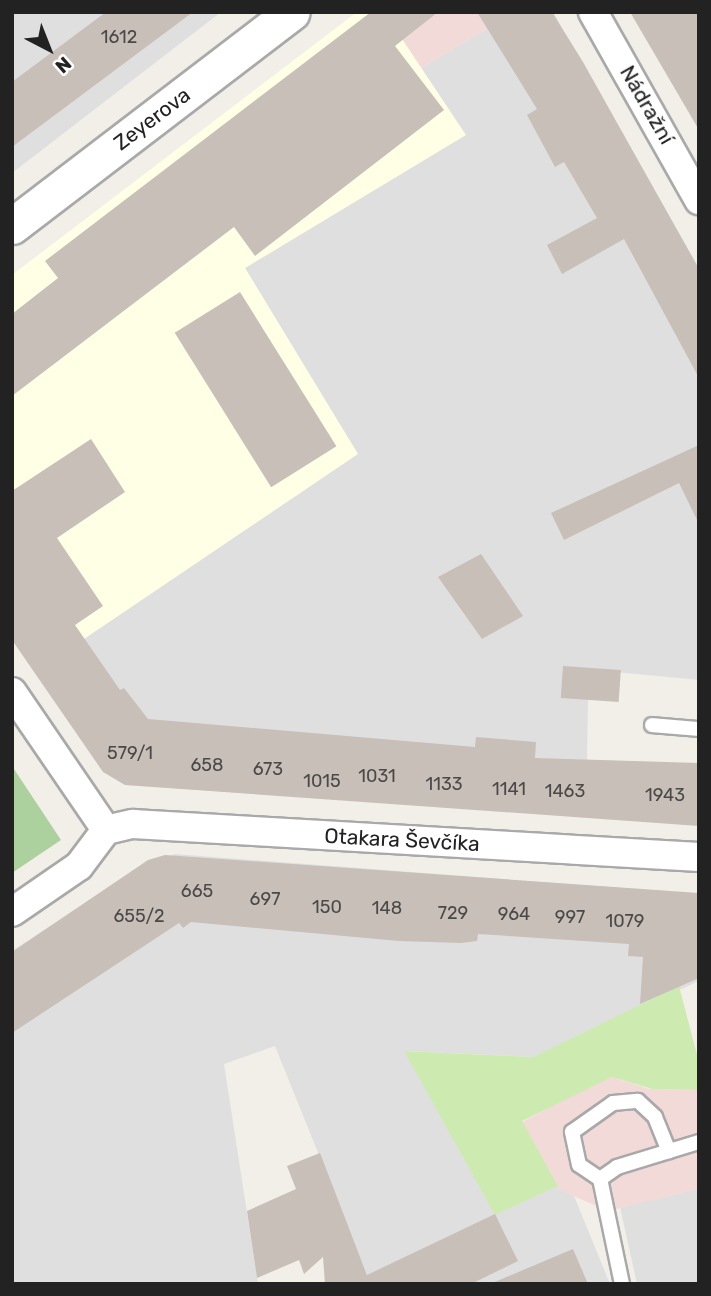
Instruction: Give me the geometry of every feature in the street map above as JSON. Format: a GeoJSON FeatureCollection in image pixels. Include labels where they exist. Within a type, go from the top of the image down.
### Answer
{"type":"FeatureCollection","features":[{"type":"Feature","properties":{"kind":"street","name":"Zeyerova"},"geometry":{"type":"LineString","coordinates":[[12,226],[292,12]]}},
{"type":"Feature","properties":{"kind":"street","name":"Nádražní"},"geometry":{"type":"LineString","coordinates":[[593,12],[699,200]]}},
{"type":"Feature","properties":{"kind":"street"},"geometry":{"type":"LineString","coordinates":[[12,692],[106,830],[79,866],[12,912]]}},
{"type":"Feature","properties":{"kind":"street","name":"Otakara Ševčíka"},"geometry":{"type":"LineString","coordinates":[[106,830],[132,824],[699,857]]}},
{"type":"Feature","properties":{"kind":"lane"},"geometry":{"type":"LineString","coordinates":[[652,725],[699,729]]}},
{"type":"Feature","properties":{"kind":"lane"},"geometry":{"type":"LineString","coordinates":[[622,1284],[600,1179],[579,1165],[572,1132],[613,1102],[638,1101],[656,1117],[669,1151]]}},
{"type":"Feature","properties":{"kind":"lane"},"geometry":{"type":"LineString","coordinates":[[600,1179],[617,1167],[699,1142]]}},
{"type":"Feature","properties":{"kind":"shaded area"},"geometry":{"type":"Polygon","coordinates":[[[12,12],[221,12],[12,173],[12,12]]]}},
{"type":"Feature","properties":{"kind":"shaded area"},"geometry":{"type":"Polygon","coordinates":[[[357,12],[384,12],[466,135],[245,268],[358,454],[35,672],[12,639],[12,275],[357,12]]]}},
{"type":"Feature","properties":{"kind":"shaded area"},"geometry":{"type":"Polygon","coordinates":[[[384,12],[515,12],[421,68],[384,12]]]}},
{"type":"Feature","properties":{"kind":"shaded area"},"geometry":{"type":"Polygon","coordinates":[[[515,12],[553,12],[699,268],[699,680],[564,667],[588,700],[586,817],[128,785],[104,772],[35,672],[357,454],[245,268],[465,135],[421,68],[515,12]]]}},
{"type":"Feature","properties":{"kind":"shaded area"},"geometry":{"type":"Polygon","coordinates":[[[175,854],[699,894],[699,981],[533,1057],[405,1051],[496,1214],[568,1181],[610,1284],[371,1284],[275,1046],[224,1064],[258,1284],[12,1284],[12,951],[141,866],[175,854]]]}},
{"type":"Feature","properties":{"kind":"shaded area"},"geometry":{"type":"Polygon","coordinates":[[[609,1076],[649,1089],[699,1090],[699,1189],[608,1211],[560,1190],[522,1122],[609,1076]]]}},
{"type":"Feature","properties":{"kind":"shaded area"},"geometry":{"type":"Polygon","coordinates":[[[699,1189],[699,1284],[637,1284],[620,1207],[699,1189]]]}},
{"type":"Feature","properties":{"kind":"green space"},"geometry":{"type":"Polygon","coordinates":[[[12,766],[61,840],[12,873],[12,766]]]}},
{"type":"Feature","properties":{"kind":"green space"},"geometry":{"type":"Polygon","coordinates":[[[679,986],[699,1062],[699,1090],[652,1089],[612,1077],[522,1121],[558,1186],[495,1215],[404,1051],[533,1057],[679,986]]]}},
{"type":"Feature","properties":{"kind":"building"},"geometry":{"type":"Polygon","coordinates":[[[106,12],[193,12],[12,147],[12,82],[106,12]]]}},
{"type":"Feature","properties":{"kind":"building"},"geometry":{"type":"Polygon","coordinates":[[[371,12],[438,12],[395,46],[444,110],[255,256],[234,227],[12,396],[12,314],[58,278],[45,261],[371,12]]]}},
{"type":"Feature","properties":{"kind":"building"},"geometry":{"type":"Polygon","coordinates":[[[477,12],[552,12],[583,62],[699,269],[699,378],[624,239],[562,274],[547,245],[597,218],[564,162],[555,167],[527,115],[537,109],[477,12]]]}},
{"type":"Feature","properties":{"kind":"building"},"geometry":{"type":"Polygon","coordinates":[[[630,12],[699,12],[699,130],[630,12]]]}},
{"type":"Feature","properties":{"kind":"building"},"geometry":{"type":"Polygon","coordinates":[[[240,292],[336,446],[271,487],[175,333],[240,292]]]}},
{"type":"Feature","properties":{"kind":"building"},"geometry":{"type":"Polygon","coordinates":[[[91,439],[125,492],[57,538],[103,606],[75,625],[120,690],[124,688],[148,719],[475,747],[476,737],[536,742],[535,758],[699,763],[699,826],[125,785],[103,772],[12,640],[12,491],[91,439]]]}},
{"type":"Feature","properties":{"kind":"building"},"geometry":{"type":"Polygon","coordinates":[[[699,445],[699,524],[679,483],[564,540],[551,513],[699,445]]]}},
{"type":"Feature","properties":{"kind":"building"},"geometry":{"type":"Polygon","coordinates":[[[481,554],[523,616],[482,639],[438,577],[481,554]]]}},
{"type":"Feature","properties":{"kind":"building"},"geometry":{"type":"Polygon","coordinates":[[[563,666],[621,670],[619,702],[561,698],[563,666]]]}},
{"type":"Feature","properties":{"kind":"building"},"geometry":{"type":"Polygon","coordinates":[[[165,855],[699,893],[699,978],[640,1004],[643,957],[628,956],[629,944],[478,934],[477,941],[461,943],[399,941],[191,922],[183,928],[179,923],[12,1033],[12,952],[148,860],[165,855]]]}},
{"type":"Feature","properties":{"kind":"building"},"geometry":{"type":"Polygon","coordinates":[[[320,1153],[367,1275],[495,1214],[518,1261],[471,1284],[325,1284],[323,1257],[304,1274],[299,1260],[257,1278],[247,1211],[296,1189],[287,1166],[320,1153]]]}},
{"type":"Feature","properties":{"kind":"building"},"geometry":{"type":"Polygon","coordinates":[[[573,1249],[588,1284],[490,1284],[573,1249]]]}}]}
